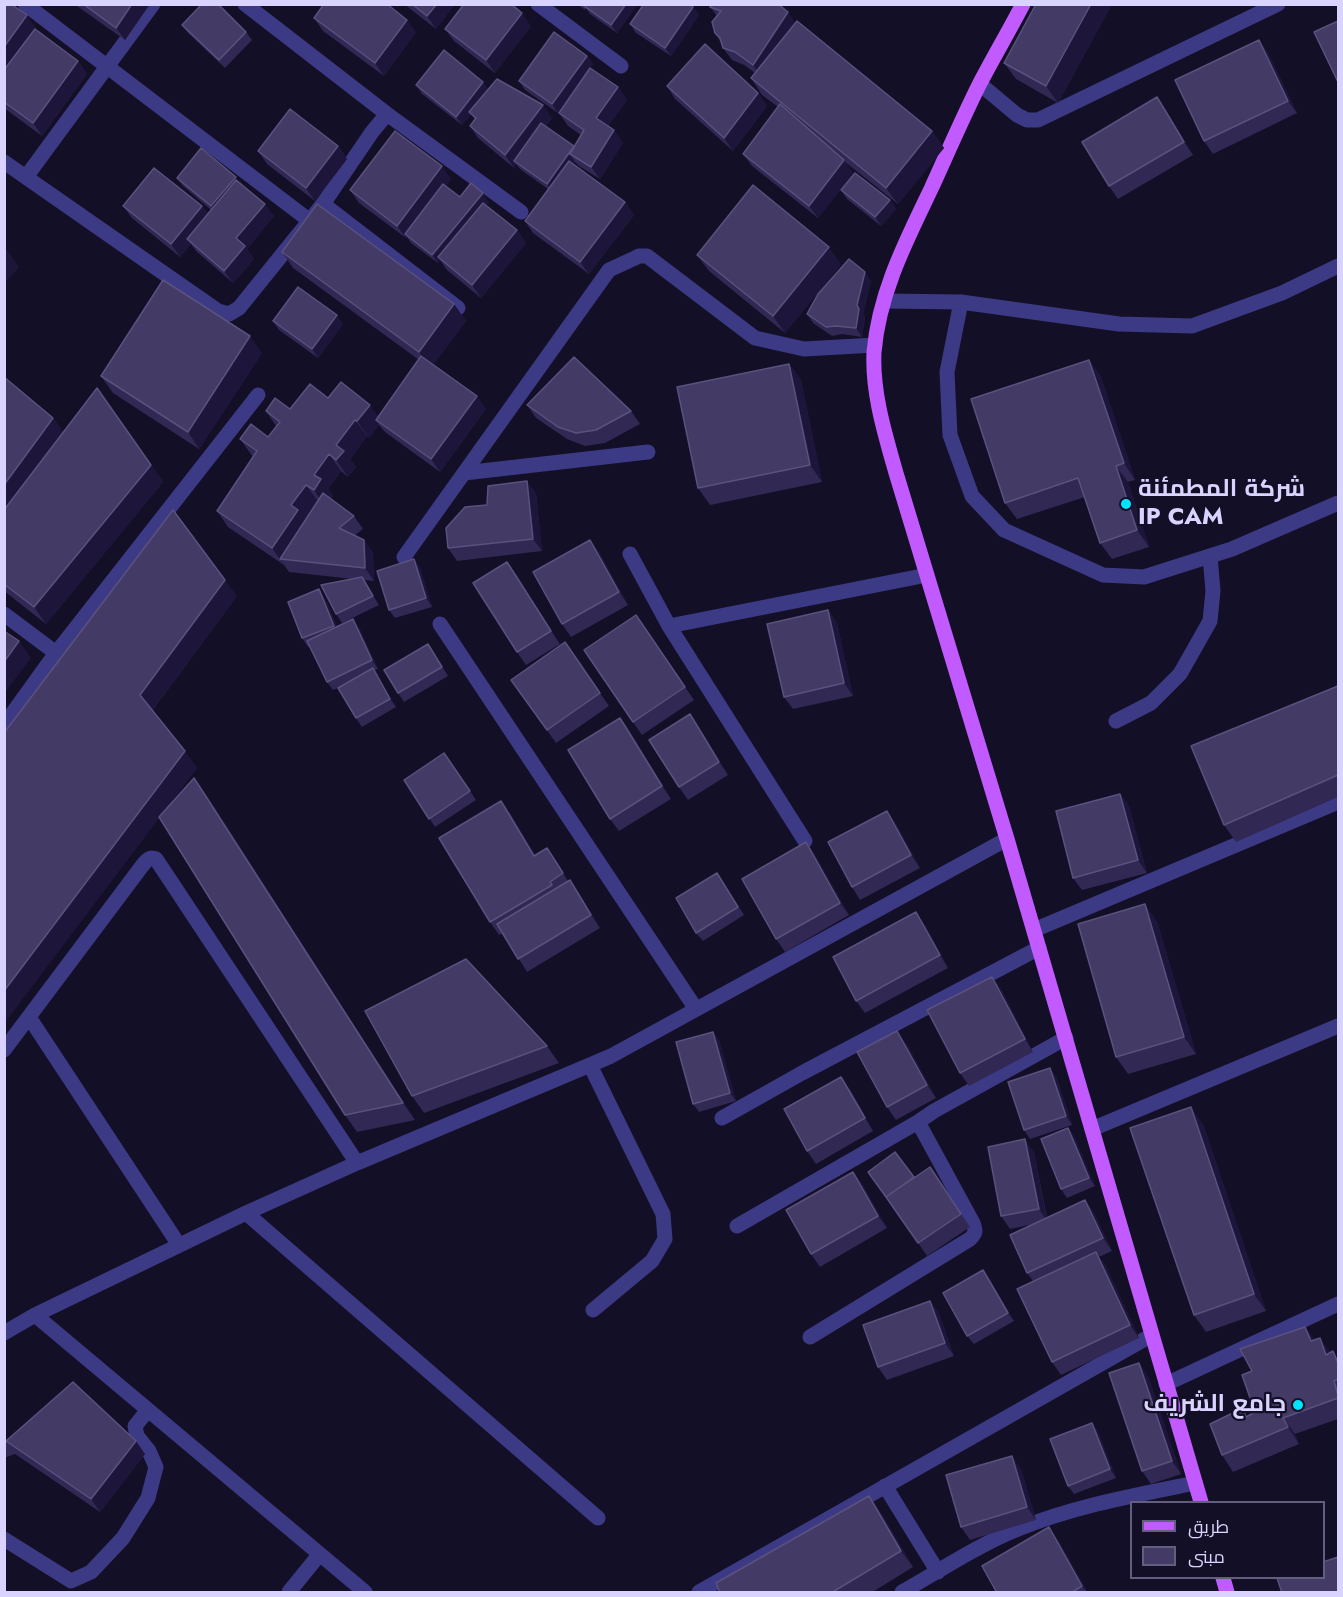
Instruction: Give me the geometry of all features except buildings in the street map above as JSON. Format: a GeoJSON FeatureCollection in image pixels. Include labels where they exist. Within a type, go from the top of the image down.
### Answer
{"type":"FeatureCollection","features":[{"type":"Feature","properties":{"kind":"main road"},"geometry":{"type":"LineString","coordinates":[[1023,4],[980,84],[896,262],[884,301],[875,345],[875,385],[883,427],[1066,1038],[1200,1501]]}},
{"type":"Feature","properties":{"kind":"street"},"geometry":{"type":"LineString","coordinates":[[25,4],[310,221]]}},
{"type":"Feature","properties":{"kind":"street"},"geometry":{"type":"LineString","coordinates":[[26,177],[153,4]]}},
{"type":"Feature","properties":{"kind":"street"},"geometry":{"type":"LineString","coordinates":[[245,4],[387,114],[521,212]]}},
{"type":"Feature","properties":{"kind":"street"},"geometry":{"type":"LineString","coordinates":[[538,4],[621,66]]}},
{"type":"Feature","properties":{"kind":"street"},"geometry":{"type":"LineString","coordinates":[[980,84],[1017,115],[1027,120],[1038,120],[1278,4]]}},
{"type":"Feature","properties":{"kind":"street"},"geometry":{"type":"LineString","coordinates":[[4,162],[218,311],[229,314],[238,308],[310,221],[387,114]]}},
{"type":"Feature","properties":{"kind":"street"},"geometry":{"type":"LineString","coordinates":[[323,204],[458,308]]}},
{"type":"Feature","properties":{"kind":"street"},"geometry":{"type":"LineString","coordinates":[[404,557],[609,270],[639,256],[647,256],[755,338],[804,349],[875,345]]}},
{"type":"Feature","properties":{"kind":"street"},"geometry":{"type":"LineString","coordinates":[[884,301],[961,302],[1119,324],[1192,326],[1282,293],[1338,266]]}},
{"type":"Feature","properties":{"kind":"street"},"geometry":{"type":"LineString","coordinates":[[961,302],[947,372],[950,435],[972,496],[1004,530],[1103,575],[1144,577],[1232,549],[1338,503]]}},
{"type":"Feature","properties":{"kind":"street"},"geometry":{"type":"LineString","coordinates":[[4,725],[56,653],[258,395]]}},
{"type":"Feature","properties":{"kind":"street"},"geometry":{"type":"LineString","coordinates":[[464,473],[648,452]]}},
{"type":"Feature","properties":{"kind":"street"},"geometry":{"type":"LineString","coordinates":[[630,554],[669,626],[805,841]]}},
{"type":"Feature","properties":{"kind":"street"},"geometry":{"type":"LineString","coordinates":[[1116,722],[1151,703],[1180,674],[1210,621],[1213,591],[1210,556]]}},
{"type":"Feature","properties":{"kind":"street"},"geometry":{"type":"LineString","coordinates":[[669,626],[927,575]]}},
{"type":"Feature","properties":{"kind":"street"},"geometry":{"type":"LineString","coordinates":[[4,614],[56,653]]}},
{"type":"Feature","properties":{"kind":"street"},"geometry":{"type":"LineString","coordinates":[[440,624],[696,1009]]}},
{"type":"Feature","properties":{"kind":"street"},"geometry":{"type":"LineString","coordinates":[[1034,930],[1338,802]]}},
{"type":"Feature","properties":{"kind":"street"},"geometry":{"type":"LineString","coordinates":[[4,1333],[35,1315],[179,1245],[357,1163],[590,1065],[1007,839]]}},
{"type":"Feature","properties":{"kind":"street"},"geometry":{"type":"LineString","coordinates":[[4,1050],[142,866],[147,860],[153,858],[156,859],[357,1163]]}},
{"type":"Feature","properties":{"kind":"street"},"geometry":{"type":"LineString","coordinates":[[722,1118],[1039,948]]}},
{"type":"Feature","properties":{"kind":"street"},"geometry":{"type":"LineString","coordinates":[[29,1017],[179,1245]]}},
{"type":"Feature","properties":{"kind":"street"},"geometry":{"type":"LineString","coordinates":[[1092,1129],[1338,1026]]}},
{"type":"Feature","properties":{"kind":"street"},"geometry":{"type":"LineString","coordinates":[[737,1226],[944,1105],[1066,1038]]}},
{"type":"Feature","properties":{"kind":"street"},"geometry":{"type":"LineString","coordinates":[[590,1065],[663,1214],[665,1239],[652,1261],[593,1310]]}},
{"type":"Feature","properties":{"kind":"street"},"geometry":{"type":"LineString","coordinates":[[810,1337],[975,1234],[976,1229],[973,1223],[918,1122]]}},
{"type":"Feature","properties":{"kind":"street"},"geometry":{"type":"LineString","coordinates":[[246,1214],[598,1518]]}},
{"type":"Feature","properties":{"kind":"street"},"geometry":{"type":"LineString","coordinates":[[1167,1384],[1338,1304]]}},
{"type":"Feature","properties":{"kind":"street"},"geometry":{"type":"LineString","coordinates":[[35,1315],[365,1593]]}},
{"type":"Feature","properties":{"kind":"street"},"geometry":{"type":"LineString","coordinates":[[699,1593],[1152,1335]]}},
{"type":"Feature","properties":{"kind":"street"},"geometry":{"type":"LineString","coordinates":[[4,1539],[70,1581],[91,1572],[123,1538],[148,1498],[156,1467],[149,1451],[137,1436],[135,1426],[148,1410]]}},
{"type":"Feature","properties":{"kind":"street"},"geometry":{"type":"LineString","coordinates":[[902,1593],[1017,1529],[1132,1496],[1195,1484]]}},
{"type":"Feature","properties":{"kind":"street"},"geometry":{"type":"LineString","coordinates":[[885,1486],[938,1572]]}},
{"type":"Feature","properties":{"kind":"street"},"geometry":{"type":"LineString","coordinates":[[289,1593],[319,1555]]}},
{"type":"Feature","properties":{"kind":"place","name":"شركة المطمئنة IP CAM"},"geometry":{"type":"Point","coordinates":[1126,504]}},
{"type":"Feature","properties":{"kind":"place","name":"جامع الشريف"},"geometry":{"type":"Point","coordinates":[1298,1405]}}]}
